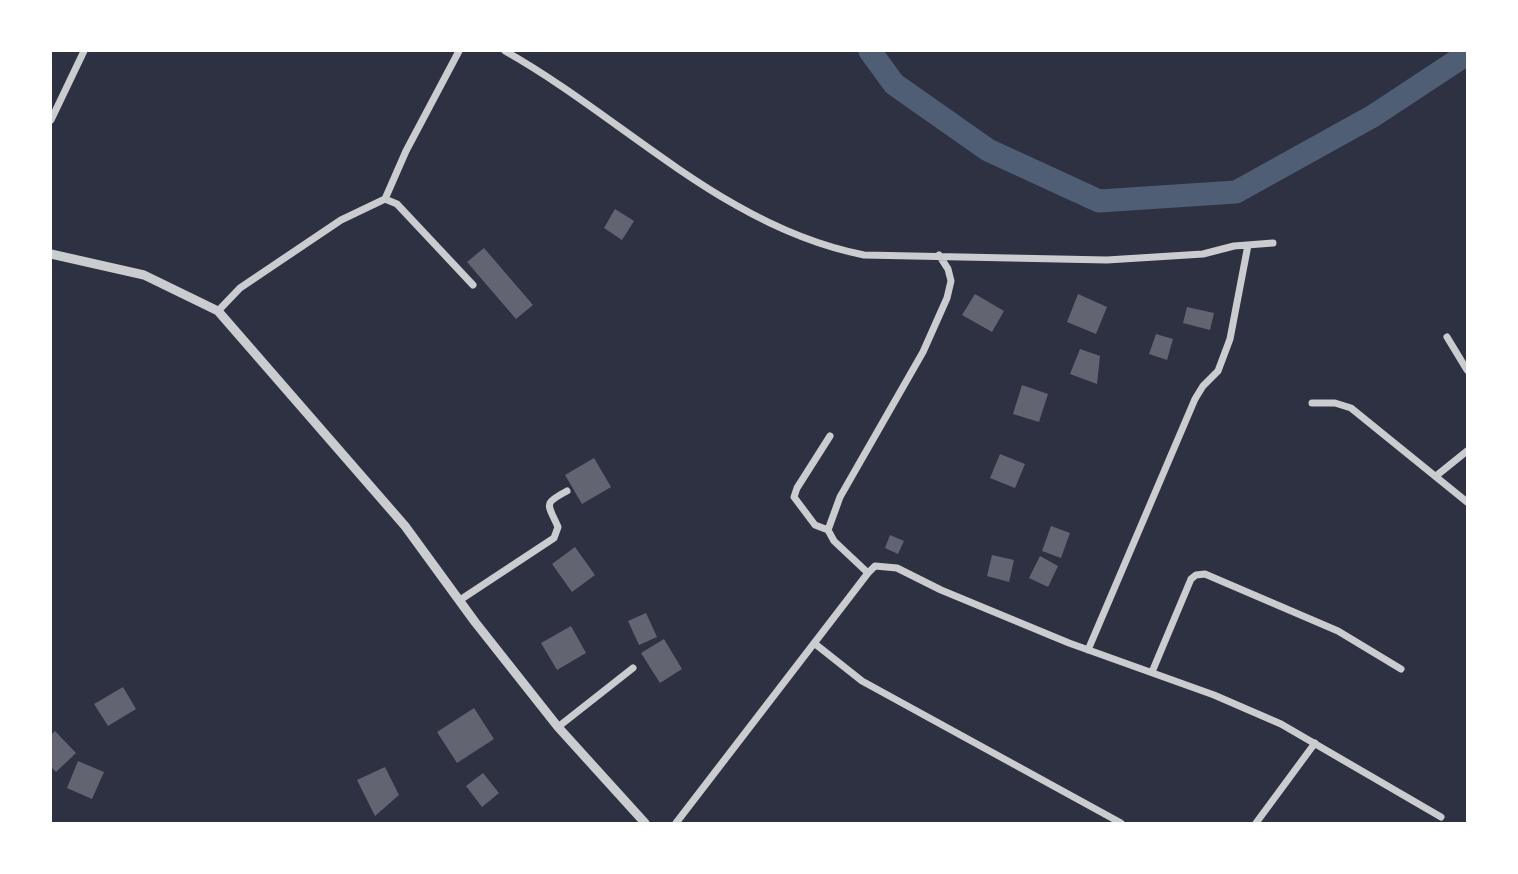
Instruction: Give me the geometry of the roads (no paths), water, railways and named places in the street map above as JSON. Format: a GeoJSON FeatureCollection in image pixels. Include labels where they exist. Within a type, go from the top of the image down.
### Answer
{"type":"FeatureCollection","features":[{"type":"Feature","properties":{"kind":"street"},"geometry":{"type":"LineString","coordinates":[[51,120],[84,51]]}},
{"type":"Feature","properties":{"kind":"street"},"geometry":{"type":"LineString","coordinates":[[385,200],[406,150],[458,51]]}},
{"type":"Feature","properties":{"kind":"street"},"geometry":{"type":"LineString","coordinates":[[505,51],[551,78],[641,145],[689,176],[762,218],[842,251],[864,255],[1107,260],[1203,254],[1234,246],[1273,243]]}},
{"type":"Feature","properties":{"kind":"street"},"geometry":{"type":"LineString","coordinates":[[218,311],[240,288],[341,220],[385,200],[397,204],[473,285]]}},
{"type":"Feature","properties":{"kind":"street"},"geometry":{"type":"LineString","coordinates":[[1088,650],[1195,399],[1220,366],[1234,325],[1248,245]]}},
{"type":"Feature","properties":{"kind":"street"},"geometry":{"type":"LineString","coordinates":[[51,254],[144,275],[218,311],[404,526],[558,727],[645,823]]}},
{"type":"Feature","properties":{"kind":"street"},"geometry":{"type":"LineString","coordinates":[[828,530],[841,497],[923,352],[947,298],[951,281],[948,269],[939,255]]}},
{"type":"Feature","properties":{"kind":"street"},"geometry":{"type":"LineString","coordinates":[[1447,337],[1467,370]]}},
{"type":"Feature","properties":{"kind":"street"},"geometry":{"type":"LineString","coordinates":[[1312,403],[1335,403],[1351,408],[1467,502]]}},
{"type":"Feature","properties":{"kind":"street"},"geometry":{"type":"LineString","coordinates":[[830,436],[794,497],[816,525],[828,530],[834,541],[868,573]]}},
{"type":"Feature","properties":{"kind":"street"},"geometry":{"type":"LineString","coordinates":[[1436,476],[1467,451]]}},
{"type":"Feature","properties":{"kind":"street"},"geometry":{"type":"LineString","coordinates":[[460,600],[554,538],[558,527],[548,509],[549,503],[551,499],[568,491]]}},
{"type":"Feature","properties":{"kind":"street"},"geometry":{"type":"LineString","coordinates":[[676,823],[875,565],[897,568],[941,590],[1088,650],[1152,672],[1281,724],[1441,817]]}},
{"type":"Feature","properties":{"kind":"street"},"geometry":{"type":"LineString","coordinates":[[1152,672],[1191,579],[1205,574],[1338,631],[1401,669]]}},
{"type":"Feature","properties":{"kind":"street"},"geometry":{"type":"LineString","coordinates":[[814,643],[862,681],[1121,823]]}},
{"type":"Feature","properties":{"kind":"street"},"geometry":{"type":"LineString","coordinates":[[558,727],[633,668]]}},
{"type":"Feature","properties":{"kind":"street"},"geometry":{"type":"LineString","coordinates":[[1256,823],[1315,743]]}},
{"type":"Feature","properties":{"kind":"street"},"geometry":{"type":"LineString","coordinates":[[1099,823],[1103,815]]}},
{"type":"Feature","properties":{"kind":"waterway"},"geometry":{"type":"LineString","coordinates":[[870,51],[894,84],[988,150],[1099,201],[1236,192],[1373,116],[1467,54]]}}]}
